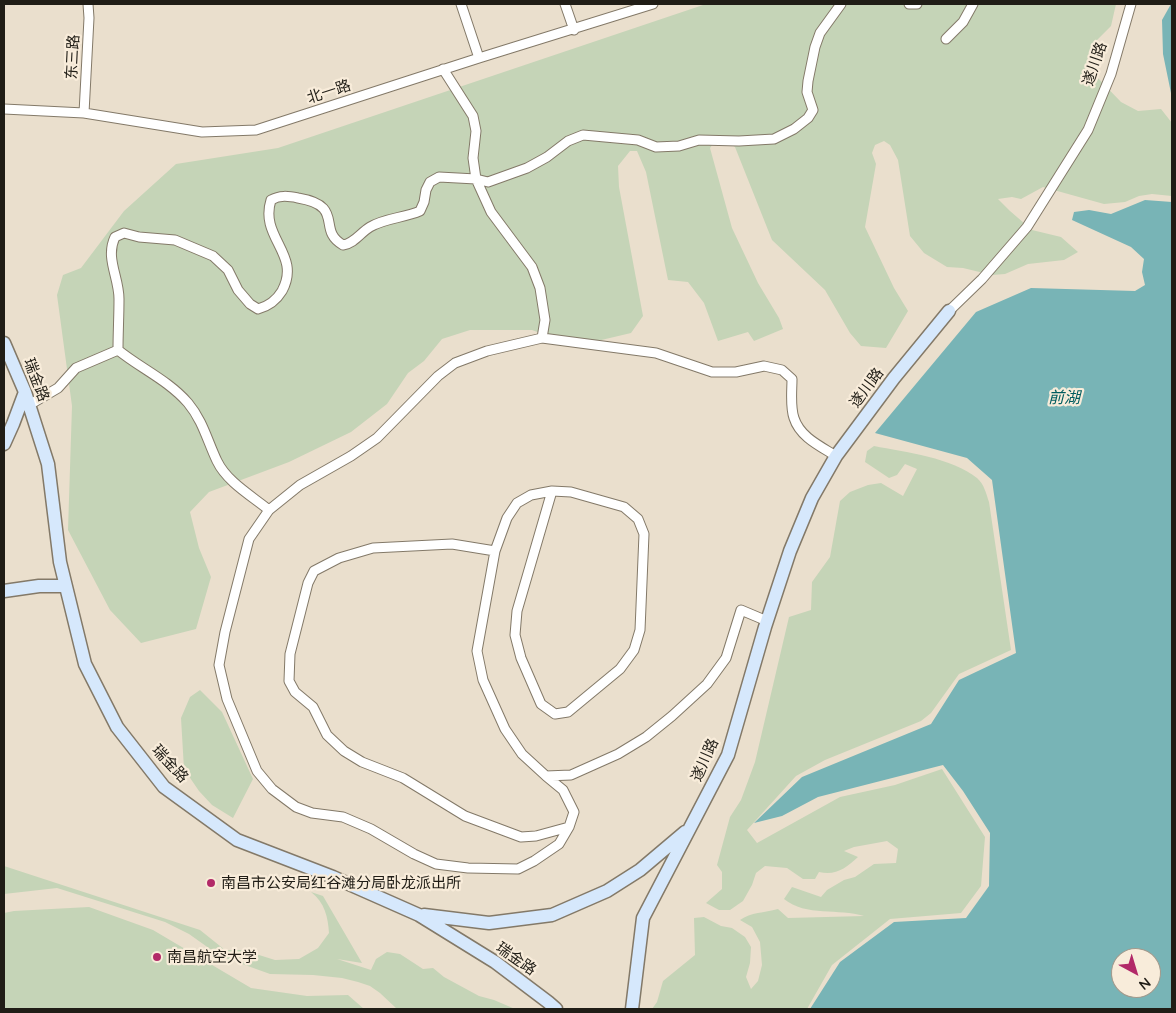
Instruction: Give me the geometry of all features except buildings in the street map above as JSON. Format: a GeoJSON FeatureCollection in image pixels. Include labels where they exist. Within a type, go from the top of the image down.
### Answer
{"type":"FeatureCollection","features":[{"type":"Feature","properties":{"kind":"street","name":"东三路"},"geometry":{"type":"LineString","coordinates":[[84,113],[89,18],[88,4]]}},
{"type":"Feature","properties":{"kind":"street"},"geometry":{"type":"LineString","coordinates":[[461,4],[479,58]]}},
{"type":"Feature","properties":{"kind":"street"},"geometry":{"type":"LineString","coordinates":[[565,4],[574,30]]}},
{"type":"Feature","properties":{"kind":"street","name":"北一路"},"geometry":{"type":"LineString","coordinates":[[4,109],[84,113],[202,132],[256,130],[443,69],[653,4]]}},
{"type":"Feature","properties":{"kind":"street"},"geometry":{"type":"LineString","coordinates":[[269,510],[227,476],[217,461],[203,425],[188,403],[158,377],[134,364],[118,350],[119,296],[112,265],[111,250],[115,237],[124,233],[139,237],[175,240],[213,256],[228,270],[238,290],[250,304],[258,309],[268,307],[279,297],[287,282],[289,267],[270,228],[268,208],[271,200],[286,196],[313,200],[328,213],[332,234],[336,241],[344,245],[351,244],[370,228],[382,222],[420,211],[430,182],[439,177],[476,179],[488,182],[527,168],[547,157],[568,141],[583,135],[638,140],[656,147],[679,146],[699,140],[740,141],[774,139],[794,129],[808,118],[813,110],[808,92],[808,81],[815,47],[820,33],[841,4]]}},
{"type":"Feature","properties":{"kind":"street"},"geometry":{"type":"LineString","coordinates":[[909,4],[916,4]]}},
{"type":"Feature","properties":{"kind":"street"},"geometry":{"type":"LineString","coordinates":[[946,39],[963,22],[973,4]]}},
{"type":"Feature","properties":{"kind":"street","name":"遂川路"},"geometry":{"type":"LineString","coordinates":[[632,1009],[643,918],[728,756],[767,621],[790,551],[812,498],[836,456],[894,378],[949,311],[982,279],[1027,227],[1088,130],[1111,74],[1131,4]]}},
{"type":"Feature","properties":{"kind":"street"},"geometry":{"type":"LineString","coordinates":[[443,69],[473,116],[476,131],[473,158],[476,179],[490,212],[532,267],[540,288],[545,320],[542,338]]}},
{"type":"Feature","properties":{"kind":"street"},"geometry":{"type":"LineString","coordinates":[[552,492],[517,611],[515,635],[522,658],[541,704],[555,714],[568,712],[620,669],[634,650],[640,630],[644,534],[638,519],[624,507],[571,492],[552,492],[531,495],[516,503],[507,518],[495,551],[478,651],[483,680],[505,729],[522,754],[563,790],[574,812],[569,827],[559,844],[518,869],[468,868],[436,864],[343,817],[312,813],[296,807],[272,789],[257,771],[227,699],[219,665],[225,632],[249,539],[269,510],[300,485],[351,456],[377,438],[438,376],[455,363],[487,351],[542,338],[656,353],[712,372],[736,372],[764,366],[782,370],[792,378],[793,416],[800,431],[816,444],[836,456]]}},
{"type":"Feature","properties":{"kind":"street","name":"瑞金路"},"geometry":{"type":"LineString","coordinates":[[4,343],[25,392],[48,464],[60,562],[85,664],[117,728],[164,787],[237,840],[333,877],[419,915],[495,962],[556,1009]]}},
{"type":"Feature","properties":{"kind":"street"},"geometry":{"type":"LineString","coordinates":[[29,405],[58,388],[76,368],[118,350]]}},
{"type":"Feature","properties":{"kind":"street"},"geometry":{"type":"LineString","coordinates":[[4,444],[25,392]]}},
{"type":"Feature","properties":{"kind":"street"},"geometry":{"type":"LineString","coordinates":[[495,551],[452,544],[373,548],[339,558],[314,571],[308,583],[290,654],[290,681],[295,692],[313,707],[327,736],[344,751],[362,762],[403,778],[465,816],[521,837],[536,836],[569,827]]}},
{"type":"Feature","properties":{"kind":"street"},"geometry":{"type":"LineString","coordinates":[[4,591],[39,586],[66,586]]}},
{"type":"Feature","properties":{"kind":"street"},"geometry":{"type":"LineString","coordinates":[[546,776],[571,775],[618,754],[646,737],[707,684],[726,658],[741,610],[767,621]]}},
{"type":"Feature","properties":{"kind":"street","name":"遂川路"},"geometry":{"type":"LineString","coordinates":[[419,915],[490,923],[552,915],[608,891],[640,870],[690,828]]}},
{"type":"Feature","properties":{"kind":"green space"},"geometry":{"type":"Polygon","coordinates":[[[706,4],[1116,4],[1111,26],[1097,40],[1093,73],[1121,102],[1138,111],[1161,109],[1172,123],[1172,196],[1152,194],[1139,196],[1125,202],[1104,204],[1043,187],[1021,199],[1012,197],[998,199],[1032,230],[1061,237],[1078,252],[1064,260],[1028,264],[1005,274],[992,275],[963,268],[947,267],[924,253],[910,236],[898,160],[890,145],[884,141],[875,145],[872,153],[876,164],[865,227],[894,288],[908,311],[886,348],[861,346],[850,333],[825,290],[772,240],[735,147],[725,140],[715,141],[710,148],[732,228],[758,283],[779,318],[783,329],[754,341],[748,332],[718,341],[704,303],[688,282],[668,280],[646,172],[637,151],[630,151],[618,166],[619,187],[643,316],[631,333],[576,346],[532,330],[470,330],[442,339],[424,361],[408,373],[387,404],[351,432],[289,462],[209,492],[190,512],[199,548],[211,577],[196,629],[141,643],[110,610],[68,530],[72,406],[57,295],[63,275],[81,268],[124,211],[176,164],[278,148],[706,4]]]}},
{"type":"Feature","properties":{"kind":"green space"},"geometry":{"type":"Polygon","coordinates":[[[874,446],[914,453],[955,465],[967,471],[981,483],[989,502],[1011,650],[959,674],[931,713],[921,721],[825,760],[796,776],[747,830],[757,843],[840,797],[895,785],[942,769],[985,837],[981,886],[961,913],[890,919],[832,965],[807,1009],[652,1009],[657,1002],[663,981],[695,955],[694,918],[704,917],[721,926],[732,928],[745,937],[751,947],[750,963],[746,977],[751,989],[758,981],[762,965],[760,942],[752,927],[740,920],[753,914],[778,909],[788,918],[864,916],[802,908],[784,899],[792,887],[821,897],[827,890],[844,880],[855,877],[874,864],[896,863],[898,849],[887,841],[854,847],[844,851],[858,857],[849,865],[836,872],[819,872],[815,879],[803,879],[787,868],[765,866],[756,873],[743,901],[730,910],[719,910],[706,903],[722,889],[722,872],[717,865],[730,817],[741,800],[755,762],[789,617],[811,610],[812,582],[830,557],[840,501],[850,492],[868,485],[881,483],[903,496],[917,469],[905,464],[897,475],[889,478],[865,462],[867,451],[874,446]]]}},
{"type":"Feature","properties":{"kind":"green space"},"geometry":{"type":"Polygon","coordinates":[[[200,690],[222,712],[253,779],[233,818],[212,805],[199,791],[184,769],[181,718],[190,697],[200,690]]]}},
{"type":"Feature","properties":{"kind":"green space"},"geometry":{"type":"Polygon","coordinates":[[[4,866],[200,930],[225,950],[243,950],[275,960],[299,959],[318,948],[329,933],[325,911],[320,901],[311,892],[323,896],[362,963],[337,959],[371,970],[376,959],[387,952],[400,954],[423,969],[433,968],[444,977],[479,996],[515,1009],[397,1009],[370,986],[358,982],[313,975],[270,974],[220,956],[189,934],[165,922],[57,888],[4,894],[4,866]]]}},
{"type":"Feature","properties":{"kind":"green space"},"geometry":{"type":"Polygon","coordinates":[[[89,907],[153,930],[251,988],[307,996],[348,995],[364,1009],[4,1009],[4,913],[89,907]]]}},
{"type":"Feature","properties":{"kind":"water"},"geometry":{"type":"Polygon","coordinates":[[[1171,4],[1172,98],[1163,54],[1162,20],[1171,4]]]}},
{"type":"Feature","properties":{"kind":"water","name":"前湖"},"geometry":{"type":"Polygon","coordinates":[[[1145,200],[1172,202],[1172,1009],[810,1009],[840,962],[894,922],[966,918],[989,886],[990,833],[963,791],[943,765],[818,797],[782,816],[754,823],[802,777],[931,724],[959,680],[1016,653],[992,480],[967,458],[875,433],[976,312],[1031,288],[1135,291],[1145,285],[1142,272],[1144,259],[1131,247],[1072,220],[1074,212],[1089,210],[1111,214],[1145,200]]]}},
{"type":"Feature","properties":{"kind":"place","name":"南昌市公安局红谷滩分局卧龙派出所"},"geometry":{"type":"Point","coordinates":[211,883]}},
{"type":"Feature","properties":{"kind":"place","name":"南昌航空大学"},"geometry":{"type":"Point","coordinates":[157,957]}}]}
